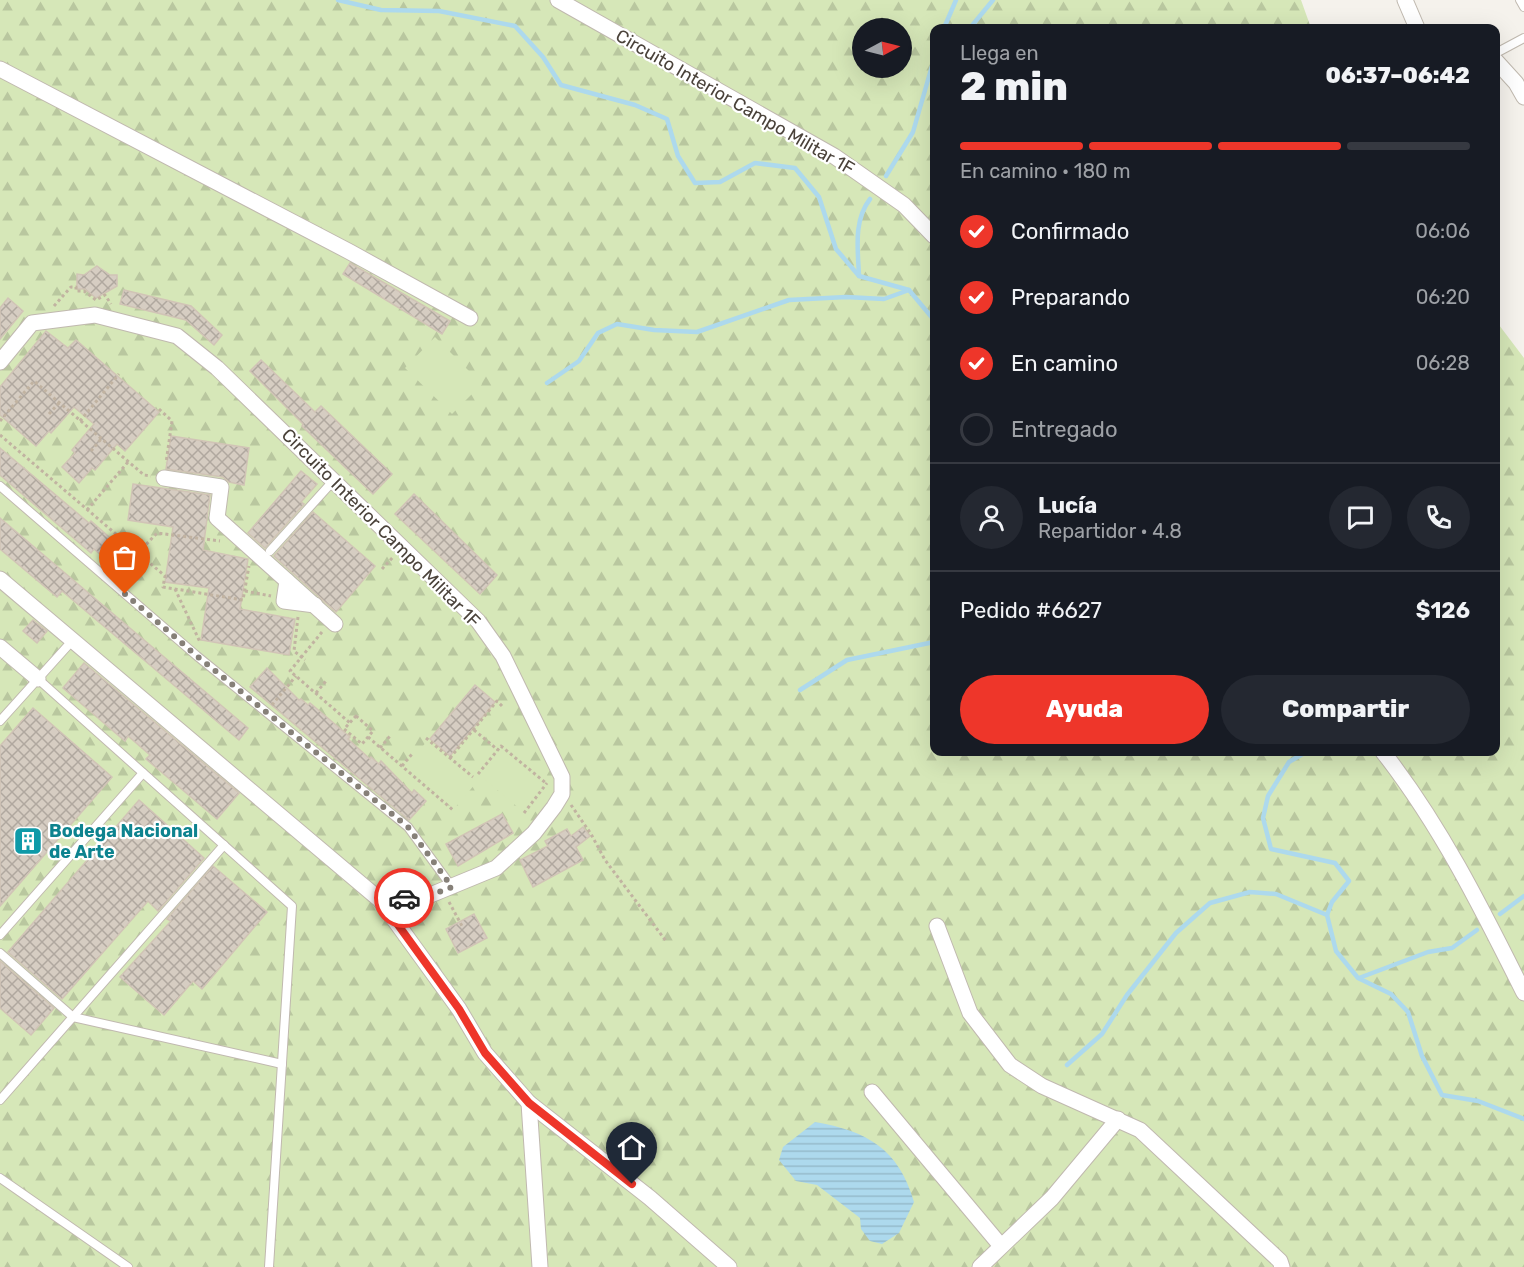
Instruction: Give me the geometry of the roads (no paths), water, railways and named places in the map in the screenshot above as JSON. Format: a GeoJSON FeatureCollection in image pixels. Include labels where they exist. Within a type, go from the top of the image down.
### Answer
{"type":"FeatureCollection","features":[{"type":"Feature","properties":{"kind":"street","name":"Circuito Interior Campo Militar 1F"},"geometry":{"type":"LineString","coordinates":[[558,0],[834,156],[904,206],[930,232]]}},
{"type":"Feature","properties":{"kind":"street"},"geometry":{"type":"LineString","coordinates":[[1405,0],[1415,24]]}},
{"type":"Feature","properties":{"kind":"street"},"geometry":{"type":"LineString","coordinates":[[1500,65],[1516,83],[1524,97]]}},
{"type":"Feature","properties":{"kind":"street"},"geometry":{"type":"LineString","coordinates":[[0,69],[350,252],[470,318]]}},
{"type":"Feature","properties":{"kind":"street","name":"Circuito Interior Campo Militar 1F"},"geometry":{"type":"LineString","coordinates":[[0,362],[32,323],[95,315],[177,336],[217,368],[478,621],[503,656],[562,777],[562,794],[534,833],[496,868],[450,894],[380,900]]}},
{"type":"Feature","properties":{"kind":"street"},"geometry":{"type":"LineString","coordinates":[[164,478],[221,487],[217,518],[334,622]]}},
{"type":"Feature","properties":{"kind":"street"},"geometry":{"type":"LineString","coordinates":[[0,579],[380,900],[459,1009],[485,1053],[529,1103],[650,1198],[729,1267]]}},
{"type":"Feature","properties":{"kind":"street"},"geometry":{"type":"LineString","coordinates":[[287,581],[292,601],[315,606]]}},
{"type":"Feature","properties":{"kind":"street"},"geometry":{"type":"LineString","coordinates":[[0,647],[38,679]]}},
{"type":"Feature","properties":{"kind":"street"},"geometry":{"type":"LineString","coordinates":[[1386,756],[1431,820],[1470,884],[1524,993]]}},
{"type":"Feature","properties":{"kind":"street"},"geometry":{"type":"LineString","coordinates":[[937,926],[970,1013],[1010,1065],[1042,1086],[1140,1130],[1280,1261],[1282,1267]]}},
{"type":"Feature","properties":{"kind":"street"},"geometry":{"type":"LineString","coordinates":[[872,1092],[1001,1246]]}},
{"type":"Feature","properties":{"kind":"street"},"geometry":{"type":"LineString","coordinates":[[529,1103],[540,1267]]}},
{"type":"Feature","properties":{"kind":"street"},"geometry":{"type":"LineString","coordinates":[[980,1267],[1052,1198],[1118,1119]]}},
{"type":"Feature","properties":{"kind":"lane"},"geometry":{"type":"LineString","coordinates":[[1520,0],[1524,7]]}},
{"type":"Feature","properties":{"kind":"lane"},"geometry":{"type":"LineString","coordinates":[[1500,51],[1524,38]]}},
{"type":"Feature","properties":{"kind":"lane"},"geometry":{"type":"LineString","coordinates":[[270,551],[334,480]]}},
{"type":"Feature","properties":{"kind":"lane"},"geometry":{"type":"LineString","coordinates":[[0,486],[197,656],[408,827],[450,894]]}},
{"type":"Feature","properties":{"kind":"lane"},"geometry":{"type":"LineString","coordinates":[[0,721],[72,641]]}},
{"type":"Feature","properties":{"kind":"lane"},"geometry":{"type":"LineString","coordinates":[[38,679],[292,906],[269,1267]]}},
{"type":"Feature","properties":{"kind":"lane"},"geometry":{"type":"LineString","coordinates":[[0,935],[143,773]]}},
{"type":"Feature","properties":{"kind":"lane"},"geometry":{"type":"LineString","coordinates":[[0,1100],[224,845]]}},
{"type":"Feature","properties":{"kind":"lane"},"geometry":{"type":"LineString","coordinates":[[0,953],[73,1017],[282,1064]]}},
{"type":"Feature","properties":{"kind":"lane"},"geometry":{"type":"LineString","coordinates":[[0,1178],[128,1267]]}},
{"type":"Feature","properties":{"kind":"water"},"geometry":{"type":"Polygon","coordinates":[[[815,1122],[865,1137],[890,1156],[900,1168],[914,1202],[899,1233],[882,1244],[870,1241],[861,1229],[860,1218],[817,1185],[796,1181],[779,1160],[783,1147],[815,1122]]]}},
{"type":"Feature","properties":{"kind":"waterway"},"geometry":{"type":"LineString","coordinates":[[338,0],[381,10],[439,11],[515,26],[543,57],[561,85],[635,105],[667,119],[678,156],[695,183],[720,182],[755,163],[795,168],[819,197],[836,249],[859,276],[909,290],[930,315]]}},
{"type":"Feature","properties":{"kind":"waterway"},"geometry":{"type":"LineString","coordinates":[[946,24],[956,0]]}},
{"type":"Feature","properties":{"kind":"waterway"},"geometry":{"type":"LineString","coordinates":[[973,24],[993,0]]}},
{"type":"Feature","properties":{"kind":"waterway"},"geometry":{"type":"LineString","coordinates":[[886,176],[913,132],[930,73]]}},
{"type":"Feature","properties":{"kind":"waterway"},"geometry":{"type":"LineString","coordinates":[[859,276],[859,226],[870,199]]}},
{"type":"Feature","properties":{"kind":"waterway"},"geometry":{"type":"LineString","coordinates":[[547,383],[579,361],[598,333],[617,324],[654,330],[697,332],[789,300],[846,297],[884,299],[909,290]]}},
{"type":"Feature","properties":{"kind":"waterway"},"geometry":{"type":"LineString","coordinates":[[800,690],[847,660],[930,643]]}},
{"type":"Feature","properties":{"kind":"waterway"},"geometry":{"type":"LineString","coordinates":[[1299,756],[1289,762],[1268,796],[1263,818],[1271,849],[1335,863],[1349,881],[1332,902],[1327,915],[1336,951],[1358,978],[1391,994],[1408,1012],[1422,1056],[1442,1095],[1478,1101],[1524,1119]]}},
{"type":"Feature","properties":{"kind":"waterway"},"geometry":{"type":"LineString","coordinates":[[1067,1065],[1102,1034],[1127,995],[1176,933],[1210,903],[1250,892],[1276,894],[1327,915]]}},
{"type":"Feature","properties":{"kind":"waterway"},"geometry":{"type":"LineString","coordinates":[[1500,914],[1524,896]]}},
{"type":"Feature","properties":{"kind":"waterway"},"geometry":{"type":"LineString","coordinates":[[1359,978],[1428,952],[1452,948],[1477,930]]}},
{"type":"Feature","properties":{"kind":"place","name":"Bodega Nacional de Arte"},"geometry":{"type":"Point","coordinates":[28,841]}}]}
